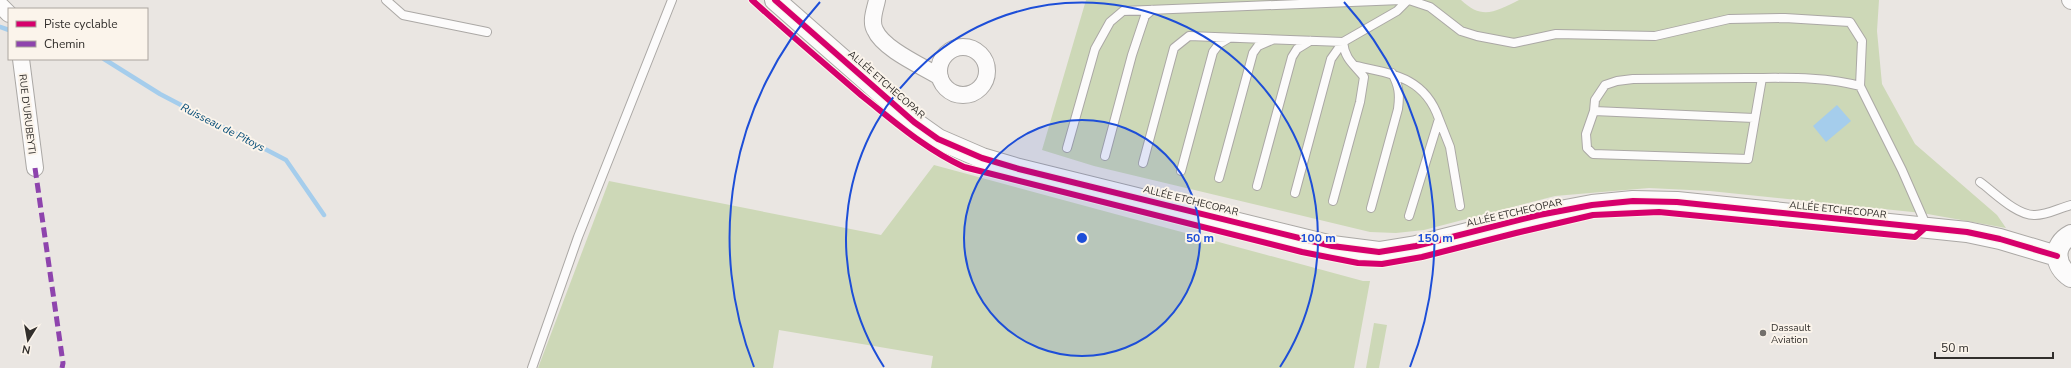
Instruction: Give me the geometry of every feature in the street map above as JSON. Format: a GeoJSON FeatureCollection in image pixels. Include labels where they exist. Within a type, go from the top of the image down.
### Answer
{"type":"FeatureCollection","features":[{"type":"Feature","properties":{"kind":"street","name":"ALLÉE ETCHECOPAR"},"geometry":{"type":"LineString","coordinates":[[775,0],[914,122],[938,138],[959,149],[1019,168],[1332,246],[1380,252],[1416,246],[1539,215],[1592,205],[1633,201],[1677,202],[1967,232],[2000,239],[2057,256]]}},
{"type":"Feature","properties":{"kind":"street"},"geometry":{"type":"LineString","coordinates":[[877,0],[872,18],[874,30],[883,42],[940,77]]}},
{"type":"Feature","properties":{"kind":"street"},"geometry":{"type":"LineString","coordinates":[[0,5],[8,13]]}},
{"type":"Feature","properties":{"kind":"street","name":"RUE D'URUBEYTI"},"geometry":{"type":"LineString","coordinates":[[21,60],[35,168]]}},
{"type":"Feature","properties":{"kind":"street"},"geometry":{"type":"LineString","coordinates":[[2071,235],[2065,238],[2059,246],[2057,256],[2059,265],[2064,272],[2071,277]]}},
{"type":"Feature","properties":{"kind":"lane"},"geometry":{"type":"LineString","coordinates":[[386,0],[403,15],[486,32]]}},
{"type":"Feature","properties":{"kind":"lane"},"geometry":{"type":"LineString","coordinates":[[532,368],[578,237],[672,0]]}},
{"type":"Feature","properties":{"kind":"lane"},"geometry":{"type":"LineString","coordinates":[[1067,148],[1096,49],[1110,22],[1123,10],[1401,0]]}},
{"type":"Feature","properties":{"kind":"lane"},"geometry":{"type":"LineString","coordinates":[[1295,193],[1331,59],[1343,42],[1397,11],[1409,0],[1430,7],[1461,31],[1477,36],[1514,42],[1556,34],[1655,36],[1729,19],[1784,18],[1850,22],[1862,41],[1860,86],[1902,170],[1923,218],[1925,228]]}},
{"type":"Feature","properties":{"kind":"lane"},"geometry":{"type":"LineString","coordinates":[[1105,156],[1132,55],[1145,16],[1152,10]]}},
{"type":"Feature","properties":{"kind":"lane"},"geometry":{"type":"LineString","coordinates":[[1143,163],[1174,48],[1189,36],[1343,42]]}},
{"type":"Feature","properties":{"kind":"lane"},"geometry":{"type":"LineString","coordinates":[[1181,171],[1213,52],[1219,44],[1229,38]]}},
{"type":"Feature","properties":{"kind":"lane"},"geometry":{"type":"LineString","coordinates":[[1219,178],[1253,53],[1258,46],[1274,39]]}},
{"type":"Feature","properties":{"kind":"lane"},"geometry":{"type":"LineString","coordinates":[[1257,186],[1292,57],[1296,49],[1310,41]]}},
{"type":"Feature","properties":{"kind":"lane"},"geometry":{"type":"LineString","coordinates":[[1333,201],[1360,102],[1364,77],[1356,66],[1348,60],[1343,42]]}},
{"type":"Feature","properties":{"kind":"lane"},"geometry":{"type":"LineString","coordinates":[[1356,66],[1392,73],[1419,88],[1433,103],[1450,147],[1460,206]]}},
{"type":"Feature","properties":{"kind":"lane"},"geometry":{"type":"LineString","coordinates":[[1371,208],[1398,109],[1400,93],[1398,84],[1392,73]]}},
{"type":"Feature","properties":{"kind":"lane"},"geometry":{"type":"LineString","coordinates":[[1762,78],[1748,159],[1593,154],[1587,148],[1586,134],[1594,111],[1595,100],[1606,85],[1617,81],[1632,79],[1762,78],[1838,80],[1860,86]]}},
{"type":"Feature","properties":{"kind":"lane"},"geometry":{"type":"LineString","coordinates":[[1594,111],[1754,118]]}},
{"type":"Feature","properties":{"kind":"lane"},"geometry":{"type":"LineString","coordinates":[[1409,216],[1438,119]]}},
{"type":"Feature","properties":{"kind":"lane"},"geometry":{"type":"LineString","coordinates":[[1980,182],[2022,213],[2035,215],[2048,213],[2071,205]]}},
{"type":"Feature","properties":{"kind":"green space"},"geometry":{"type":"Polygon","coordinates":[[[1086,0],[1461,0],[1476,10],[1489,12],[1496,11],[1519,0],[1879,0],[1877,31],[1882,84],[1915,144],[1997,215],[2006,228],[1922,213],[1710,191],[1649,188],[1555,196],[1424,230],[1396,233],[1370,232],[1094,166],[1042,150],[1086,0]]]}},
{"type":"Feature","properties":{"kind":"green space"},"geometry":{"type":"Polygon","coordinates":[[[934,165],[1363,281],[1370,281],[1354,368],[931,368],[933,356],[779,330],[773,368],[538,368],[609,181],[881,235],[934,165]]]}},
{"type":"Feature","properties":{"kind":"green space"},"geometry":{"type":"Polygon","coordinates":[[[1374,323],[1387,325],[1379,368],[1366,368],[1374,323]]]}},
{"type":"Feature","properties":{"kind":"water"},"geometry":{"type":"Polygon","coordinates":[[[1837,105],[1851,121],[1826,142],[1813,126],[1837,105]]]}},
{"type":"Feature","properties":{"kind":"waterway","name":"Ruisseau de Pitoys"},"geometry":{"type":"LineString","coordinates":[[0,27],[8,30]]}},
{"type":"Feature","properties":{"kind":"waterway","name":"Ruisseau de Pitoys"},"geometry":{"type":"LineString","coordinates":[[106,60],[160,94],[286,160],[324,215]]}},
{"type":"Feature","properties":{"kind":"marked path"},"geometry":{"type":"LineString","coordinates":[[35,168],[63,363],[62,368]]}},
{"type":"Feature","properties":{"kind":"cycle path"},"geometry":{"type":"LineString","coordinates":[[752,0],[862,96],[898,125],[936,152],[964,167],[1302,252],[1358,263],[1382,264],[1422,257],[1593,215],[1659,212],[1915,237],[1925,228]]}},
{"type":"Feature","properties":{"kind":"cycle path"},"geometry":{"type":"LineString","coordinates":[[775,0],[914,122],[938,139],[982,158],[1019,169],[1332,246],[1379,252],[1416,246],[1539,215],[1592,205],[1633,201],[1677,202],[1967,232],[2000,239],[2057,256]]}},
{"type":"Feature","properties":{"kind":"place","name":"Dassault Aviation"},"geometry":{"type":"Point","coordinates":[1763,333]}}]}
